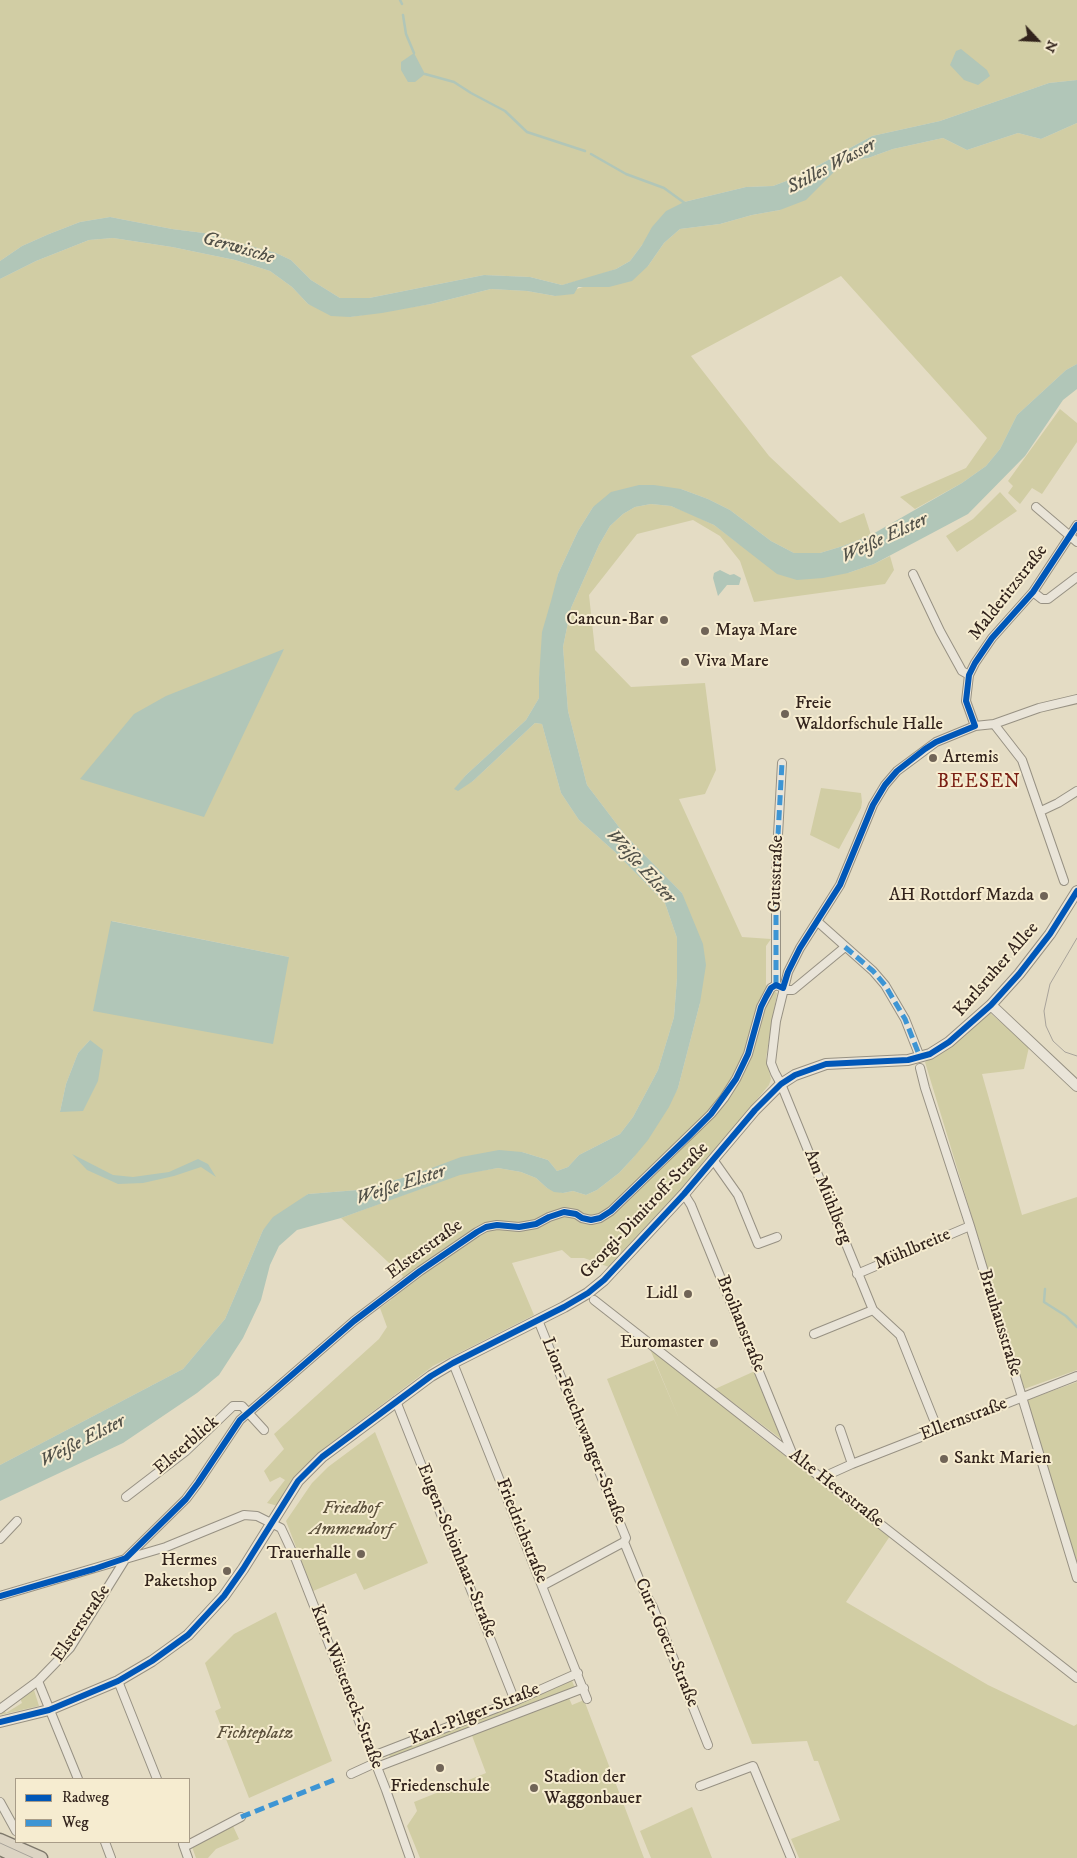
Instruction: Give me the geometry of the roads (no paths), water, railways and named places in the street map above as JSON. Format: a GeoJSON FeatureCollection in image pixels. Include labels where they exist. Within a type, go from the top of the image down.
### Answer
{"type":"FeatureCollection","features":[{"type":"Feature","properties":{"kind":"main road"},"geometry":{"type":"LineString","coordinates":[[0,1840],[19,1851]]}},
{"type":"Feature","properties":{"kind":"main road"},"geometry":{"type":"LineString","coordinates":[[0,1849],[19,1851],[42,1858]]}},
{"type":"Feature","properties":{"kind":"street","name":"Malderitzstraße"},"geometry":{"type":"LineString","coordinates":[[1036,507],[1073,539]]}},
{"type":"Feature","properties":{"kind":"street","name":"Malderitzstraße"},"geometry":{"type":"LineString","coordinates":[[975,726],[966,701],[969,675],[985,647],[1033,592],[1073,539],[1077,525]]}},
{"type":"Feature","properties":{"kind":"street"},"geometry":{"type":"LineString","coordinates":[[913,574],[940,631],[962,671],[969,675]]}},
{"type":"Feature","properties":{"kind":"street","name":"Malderitzstraße"},"geometry":{"type":"LineString","coordinates":[[1033,592],[1042,599],[1048,599],[1077,577]]}},
{"type":"Feature","properties":{"kind":"street"},"geometry":{"type":"LineString","coordinates":[[781,1084],[771,1063],[780,987],[840,885],[873,804],[885,785],[897,770],[936,742],[975,726],[994,724],[1039,708],[1077,699]]}},
{"type":"Feature","properties":{"kind":"street"},"geometry":{"type":"LineString","coordinates":[[994,724],[1022,760],[1064,880]]}},
{"type":"Feature","properties":{"kind":"street","name":"Gutsstraße"},"geometry":{"type":"LineString","coordinates":[[780,987],[776,871],[782,763]]}},
{"type":"Feature","properties":{"kind":"street"},"geometry":{"type":"LineString","coordinates":[[1040,811],[1058,803],[1077,791]]}},
{"type":"Feature","properties":{"kind":"street","name":"Karlsruher Allee"},"geometry":{"type":"LineString","coordinates":[[781,1084],[795,1075],[826,1064],[895,1062],[919,1058],[949,1042],[991,1005],[1034,956],[1055,927],[1077,891]]}},
{"type":"Feature","properties":{"kind":"street"},"geometry":{"type":"LineString","coordinates":[[818,922],[873,971],[885,986],[905,1019],[918,1052]]}},
{"type":"Feature","properties":{"kind":"street"},"geometry":{"type":"LineString","coordinates":[[780,987],[788,990],[795,988],[845,947]]}},
{"type":"Feature","properties":{"kind":"street","name":"Elsterstraße"},"geometry":{"type":"LineString","coordinates":[[0,1709],[38,1682],[70,1648],[126,1558],[186,1499],[240,1420],[354,1321],[420,1270],[476,1232],[497,1225],[519,1227],[536,1224],[564,1212],[591,1220],[600,1218],[611,1211],[711,1114],[724,1098],[748,1054],[761,1008],[771,988],[780,987]]}},
{"type":"Feature","properties":{"kind":"street"},"geometry":{"type":"LineString","coordinates":[[991,1005],[1077,1086]]}},
{"type":"Feature","properties":{"kind":"street","name":"Brauhausstraße"},"geometry":{"type":"LineString","coordinates":[[920,1068],[1077,1578]]}},
{"type":"Feature","properties":{"kind":"street","name":"Georgi-Dimitroff-Straße"},"geometry":{"type":"LineString","coordinates":[[0,1722],[49,1710],[118,1681],[188,1635],[202,1622],[233,1583],[294,1487],[308,1469],[431,1376],[578,1300],[604,1280],[714,1161],[755,1110],[781,1084]]}},
{"type":"Feature","properties":{"kind":"street","name":"Am Mühlberg"},"geometry":{"type":"LineString","coordinates":[[781,1084],[873,1310],[900,1335],[938,1430]]}},
{"type":"Feature","properties":{"kind":"street"},"geometry":{"type":"LineString","coordinates":[[714,1161],[738,1195],[758,1244],[777,1237]]}},
{"type":"Feature","properties":{"kind":"street","name":"Broihanstraße"},"geometry":{"type":"LineString","coordinates":[[684,1194],[691,1205],[792,1455]]}},
{"type":"Feature","properties":{"kind":"street","name":"Mühlbreite"},"geometry":{"type":"LineString","coordinates":[[857,1274],[970,1226]]}},
{"type":"Feature","properties":{"kind":"street","name":"Alte Heerstraße"},"geometry":{"type":"LineString","coordinates":[[594,1300],[1077,1678]]}},
{"type":"Feature","properties":{"kind":"street"},"geometry":{"type":"LineString","coordinates":[[814,1334],[873,1310]]}},
{"type":"Feature","properties":{"kind":"street","name":"Lion-Feuchtwanger-Straße"},"geometry":{"type":"LineString","coordinates":[[538,1320],[626,1538],[624,1542]]}},
{"type":"Feature","properties":{"kind":"street","name":"Friedrichstraße"},"geometry":{"type":"LineString","coordinates":[[453,1363],[588,1699]]}},
{"type":"Feature","properties":{"kind":"street","name":"Ellernstraße"},"geometry":{"type":"LineString","coordinates":[[821,1478],[852,1464],[1077,1376]]}},
{"type":"Feature","properties":{"kind":"street","name":"Eugen-Schönhaar-Straße"},"geometry":{"type":"LineString","coordinates":[[396,1401],[515,1701]]}},
{"type":"Feature","properties":{"kind":"street","name":"Elsterblick"},"geometry":{"type":"LineString","coordinates":[[126,1497],[186,1451],[233,1406],[242,1406],[248,1413]]}},
{"type":"Feature","properties":{"kind":"street"},"geometry":{"type":"LineString","coordinates":[[248,1413],[264,1430]]}},
{"type":"Feature","properties":{"kind":"street"},"geometry":{"type":"LineString","coordinates":[[840,1429],[852,1464]]}},
{"type":"Feature","properties":{"kind":"street"},"geometry":{"type":"LineString","coordinates":[[0,1596],[166,1547],[244,1515],[257,1516],[272,1522]]}},
{"type":"Feature","properties":{"kind":"street"},"geometry":{"type":"LineString","coordinates":[[0,1539],[17,1521]]}},
{"type":"Feature","properties":{"kind":"street","name":"Kurt-Wüsteneck-Straße"},"geometry":{"type":"LineString","coordinates":[[272,1522],[281,1528],[296,1560],[375,1762],[410,1858]]}},
{"type":"Feature","properties":{"kind":"street"},"geometry":{"type":"LineString","coordinates":[[542,1586],[624,1542]]}},
{"type":"Feature","properties":{"kind":"street","name":"Curt-Goetz-Straße"},"geometry":{"type":"LineString","coordinates":[[624,1542],[644,1591],[653,1606],[708,1744]]}},
{"type":"Feature","properties":{"kind":"street","name":"Karl-Pilger-Straße"},"geometry":{"type":"LineString","coordinates":[[351,1774],[578,1673]]}},
{"type":"Feature","properties":{"kind":"street"},"geometry":{"type":"LineString","coordinates":[[118,1681],[157,1778]]}},
{"type":"Feature","properties":{"kind":"street"},"geometry":{"type":"LineString","coordinates":[[38,1682],[78,1778]]}},
{"type":"Feature","properties":{"kind":"street","name":"Karl-Pilger-Straße"},"geometry":{"type":"LineString","coordinates":[[375,1762],[584,1688]]}},
{"type":"Feature","properties":{"kind":"street"},"geometry":{"type":"LineString","coordinates":[[700,1786],[753,1766],[790,1858]]}},
{"type":"Feature","properties":{"kind":"street"},"geometry":{"type":"LineString","coordinates":[[0,1802],[15,1829]]}},
{"type":"Feature","properties":{"kind":"street"},"geometry":{"type":"LineString","coordinates":[[190,1841],[241,1817]]}},
{"type":"Feature","properties":{"kind":"street"},"geometry":{"type":"LineString","coordinates":[[105,1843],[111,1858]]}},
{"type":"Feature","properties":{"kind":"street"},"geometry":{"type":"LineString","coordinates":[[183,1844],[188,1858]]}},
{"type":"Feature","properties":{"kind":"water"},"geometry":{"type":"Polygon","coordinates":[[[961,49],[987,70],[990,76],[978,85],[964,80],[950,65],[956,51],[961,49]]]}},
{"type":"Feature","properties":{"kind":"water"},"geometry":{"type":"Polygon","coordinates":[[[414,53],[425,74],[415,82],[408,82],[401,70],[401,62],[414,53]]]}},
{"type":"Feature","properties":{"kind":"water"},"geometry":{"type":"Polygon","coordinates":[[[1077,80],[1077,123],[1041,139],[1018,133],[967,150],[943,138],[893,149],[868,158],[844,162],[806,200],[780,210],[720,224],[680,229],[664,243],[648,266],[632,281],[609,287],[578,287],[574,294],[555,296],[527,291],[491,289],[431,304],[382,313],[350,317],[331,316],[308,304],[292,287],[270,271],[235,260],[172,247],[113,238],[89,240],[36,261],[0,279],[0,261],[22,246],[80,222],[110,217],[204,233],[276,253],[291,260],[311,280],[340,298],[369,298],[484,275],[530,277],[562,285],[616,269],[630,261],[652,227],[666,211],[684,202],[746,187],[773,186],[797,177],[872,136],[940,121],[1049,83],[1077,80]]]}},
{"type":"Feature","properties":{"kind":"water","name":"Weiße Elster"},"geometry":{"type":"Polygon","coordinates":[[[1077,364],[1077,389],[1063,400],[1025,456],[968,514],[874,564],[848,573],[823,578],[797,580],[777,574],[714,525],[671,506],[651,504],[635,507],[623,514],[610,526],[599,545],[571,608],[563,647],[568,711],[587,785],[625,835],[682,893],[703,944],[706,965],[700,1003],[678,1088],[669,1107],[648,1140],[619,1173],[597,1190],[586,1195],[573,1191],[554,1192],[536,1178],[521,1172],[498,1168],[460,1175],[341,1218],[297,1230],[279,1246],[270,1265],[261,1300],[243,1338],[219,1375],[197,1393],[123,1443],[0,1501],[0,1465],[183,1369],[225,1319],[263,1230],[273,1217],[308,1194],[358,1190],[413,1175],[461,1157],[499,1150],[522,1152],[548,1160],[557,1171],[568,1167],[579,1155],[620,1134],[633,1117],[658,1070],[674,1017],[677,978],[677,938],[665,903],[615,852],[579,820],[561,793],[542,724],[535,723],[473,781],[458,791],[454,789],[466,775],[526,720],[539,698],[542,632],[558,574],[578,531],[593,507],[611,492],[639,485],[681,489],[730,510],[771,541],[794,553],[820,553],[871,535],[962,483],[986,466],[1000,449],[1017,415],[1066,370],[1077,364]]]}},
{"type":"Feature","properties":{"kind":"water"},"geometry":{"type":"Polygon","coordinates":[[[720,570],[741,578],[739,585],[727,585],[718,596],[713,578],[714,573],[720,570]]]}},
{"type":"Feature","properties":{"kind":"water"},"geometry":{"type":"Polygon","coordinates":[[[284,649],[204,817],[80,779],[134,714],[166,696],[284,649]]]}},
{"type":"Feature","properties":{"kind":"water"},"geometry":{"type":"Polygon","coordinates":[[[111,921],[289,957],[273,1044],[93,1011],[111,921]]]}},
{"type":"Feature","properties":{"kind":"water"},"geometry":{"type":"Polygon","coordinates":[[[90,1040],[103,1050],[98,1081],[83,1111],[60,1112],[66,1084],[78,1053],[90,1040]]]}},
{"type":"Feature","properties":{"kind":"water"},"geometry":{"type":"Polygon","coordinates":[[[72,1154],[113,1175],[133,1177],[169,1172],[198,1159],[208,1164],[216,1177],[201,1167],[143,1183],[118,1184],[87,1170],[72,1154]]]}},
{"type":"Feature","properties":{"kind":"waterway"},"geometry":{"type":"LineString","coordinates":[[400,0],[402,4]]}},
{"type":"Feature","properties":{"kind":"waterway"},"geometry":{"type":"LineString","coordinates":[[403,15],[406,34],[414,53]]}},
{"type":"Feature","properties":{"kind":"waterway"},"geometry":{"type":"LineString","coordinates":[[425,74],[454,82],[505,111],[527,132],[585,151]]}},
{"type":"Feature","properties":{"kind":"waterway"},"geometry":{"type":"LineString","coordinates":[[591,154],[626,174],[664,188],[686,204]]}},
{"type":"Feature","properties":{"kind":"waterway"},"geometry":{"type":"LineString","coordinates":[[1045,1289],[1044,1302],[1066,1316],[1077,1327]]}},
{"type":"Feature","properties":{"kind":"tram line"},"geometry":{"type":"LineString","coordinates":[[1077,938],[1050,984],[1044,1011],[1046,1026],[1053,1041],[1065,1052],[1077,1056]]}},
{"type":"Feature","properties":{"kind":"tram line"},"geometry":{"type":"LineString","coordinates":[[0,1843],[33,1858]]}},
{"type":"Feature","properties":{"kind":"place","name":"Cancun-Bar"},"geometry":{"type":"Point","coordinates":[664,620]}},
{"type":"Feature","properties":{"kind":"place","name":"Maya Mare"},"geometry":{"type":"Point","coordinates":[705,631]}},
{"type":"Feature","properties":{"kind":"place","name":"Viva Mare"},"geometry":{"type":"Point","coordinates":[685,662]}},
{"type":"Feature","properties":{"kind":"place","name":"Freie Waldorfschule Halle"},"geometry":{"type":"Point","coordinates":[785,714]}},
{"type":"Feature","properties":{"kind":"place","name":"Artemis"},"geometry":{"type":"Point","coordinates":[933,758]}},
{"type":"Feature","properties":{"kind":"place","name":"AH Rottdorf Mazda"},"geometry":{"type":"Point","coordinates":[1044,896]}},
{"type":"Feature","properties":{"kind":"place","name":"Lidl"},"geometry":{"type":"Point","coordinates":[688,1294]}},
{"type":"Feature","properties":{"kind":"place","name":"Euromaster"},"geometry":{"type":"Point","coordinates":[714,1343]}},
{"type":"Feature","properties":{"kind":"place","name":"Sankt Marien"},"geometry":{"type":"Point","coordinates":[944,1459]}},
{"type":"Feature","properties":{"kind":"place","name":"Trauerhalle"},"geometry":{"type":"Point","coordinates":[361,1554]}},
{"type":"Feature","properties":{"kind":"place","name":"Hermes Paketshop"},"geometry":{"type":"Point","coordinates":[227,1571]}},
{"type":"Feature","properties":{"kind":"place","name":"Friedenschule"},"geometry":{"type":"Point","coordinates":[440,1768]}},
{"type":"Feature","properties":{"kind":"place","name":"Stadion der Waggonbauer"},"geometry":{"type":"Point","coordinates":[534,1788]}},
{"type":"Feature","properties":{"kind":"district","name":"BEESEN"},"geometry":{"type":"Point","coordinates":[979,783]}},
{"type":"Feature","properties":{"kind":"water label","name":"Stilles Wasser"},"geometry":{"type":"Point","coordinates":[832,167]}},
{"type":"Feature","properties":{"kind":"water label","name":"Gerwische"},"geometry":{"type":"Point","coordinates":[238,249]}},
{"type":"Feature","properties":{"kind":"park label","name":"Friedhof Ammendorf"},"geometry":{"type":"Point","coordinates":[351,1519]}},
{"type":"Feature","properties":{"kind":"park label","name":"Fichteplatz"},"geometry":{"type":"Point","coordinates":[255,1734]}}]}
